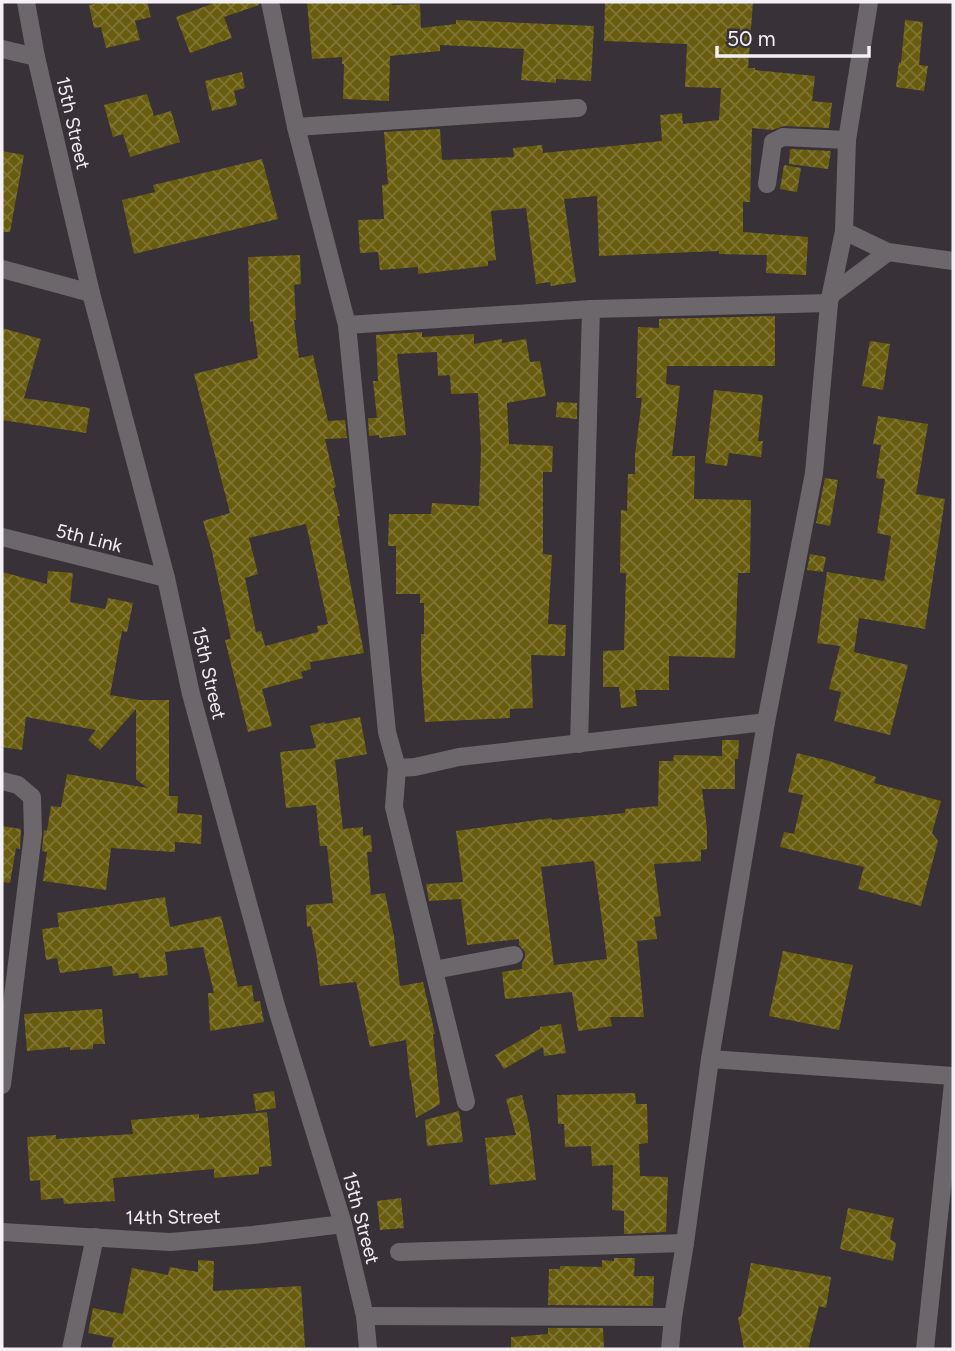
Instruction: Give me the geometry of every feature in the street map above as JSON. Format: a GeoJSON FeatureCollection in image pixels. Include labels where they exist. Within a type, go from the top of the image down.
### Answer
{"type":"FeatureCollection","features":[{"type":"Feature","properties":{"kind":"street","name":"15th Street"},"geometry":{"type":"LineString","coordinates":[[26,2],[36,57],[91,293],[166,578],[191,694],[276,1006],[343,1224],[365,1316],[368,1349]]}},
{"type":"Feature","properties":{"kind":"street"},"geometry":{"type":"LineString","coordinates":[[270,2],[296,127],[347,325],[387,732],[397,768],[394,807],[466,1102]]}},
{"type":"Feature","properties":{"kind":"street"},"geometry":{"type":"LineString","coordinates":[[670,1349],[710,1059],[766,722],[814,473],[831,299],[844,231],[847,140],[869,2]]}},
{"type":"Feature","properties":{"kind":"street"},"geometry":{"type":"LineString","coordinates":[[2,49],[36,57]]}},
{"type":"Feature","properties":{"kind":"street"},"geometry":{"type":"LineString","coordinates":[[296,127],[578,108]]}},
{"type":"Feature","properties":{"kind":"street"},"geometry":{"type":"LineString","coordinates":[[767,184],[773,142],[783,137],[847,140]]}},
{"type":"Feature","properties":{"kind":"street"},"geometry":{"type":"LineString","coordinates":[[844,231],[888,252],[953,261]]}},
{"type":"Feature","properties":{"kind":"street"},"geometry":{"type":"LineString","coordinates":[[347,325],[591,309],[831,299],[888,252]]}},
{"type":"Feature","properties":{"kind":"street"},"geometry":{"type":"LineString","coordinates":[[2,269],[91,293]]}},
{"type":"Feature","properties":{"kind":"street"},"geometry":{"type":"LineString","coordinates":[[579,744],[591,309]]}},
{"type":"Feature","properties":{"kind":"street","name":"5th Link"},"geometry":{"type":"LineString","coordinates":[[2,537],[166,578]]}},
{"type":"Feature","properties":{"kind":"street"},"geometry":{"type":"LineString","coordinates":[[397,768],[415,767],[459,757],[766,722]]}},
{"type":"Feature","properties":{"kind":"street"},"geometry":{"type":"LineString","coordinates":[[2,781],[18,785],[32,797],[33,834],[2,1085]]}},
{"type":"Feature","properties":{"kind":"street"},"geometry":{"type":"LineString","coordinates":[[434,970],[513,955]]}},
{"type":"Feature","properties":{"kind":"street"},"geometry":{"type":"LineString","coordinates":[[710,1059],[953,1076]]}},
{"type":"Feature","properties":{"kind":"street"},"geometry":{"type":"LineString","coordinates":[[925,1349],[953,1083]]}},
{"type":"Feature","properties":{"kind":"street","name":"14th Street"},"geometry":{"type":"LineString","coordinates":[[2,1232],[170,1242],[253,1236],[343,1224]]}},
{"type":"Feature","properties":{"kind":"street"},"geometry":{"type":"LineString","coordinates":[[71,1349],[95,1237]]}},
{"type":"Feature","properties":{"kind":"street"},"geometry":{"type":"LineString","coordinates":[[398,1252],[685,1243]]}},
{"type":"Feature","properties":{"kind":"street"},"geometry":{"type":"LineString","coordinates":[[365,1316],[673,1317]]}},
{"type":"Feature","properties":{"kind":"building"},"geometry":{"type":"Polygon","coordinates":[[[103,2],[147,2],[151,17],[135,21],[140,40],[106,48],[101,27],[94,28],[89,5],[103,2]]]}},
{"type":"Feature","properties":{"kind":"building"},"geometry":{"type":"Polygon","coordinates":[[[217,2],[259,2],[259,5],[224,17],[232,38],[190,53],[176,17],[217,2]]]}},
{"type":"Feature","properties":{"kind":"building"},"geometry":{"type":"Polygon","coordinates":[[[307,2],[420,4],[421,28],[456,24],[456,20],[594,26],[591,81],[556,79],[556,83],[521,80],[524,49],[440,45],[440,51],[390,56],[389,101],[343,99],[342,57],[312,59],[307,2]]]}},
{"type":"Feature","properties":{"kind":"building"},"geometry":{"type":"Polygon","coordinates":[[[605,2],[753,2],[748,68],[815,76],[812,101],[832,103],[829,128],[752,128],[750,202],[743,202],[743,232],[808,237],[806,275],[766,273],[767,255],[719,254],[719,251],[599,256],[597,196],[564,199],[576,282],[551,286],[550,282],[536,284],[526,208],[491,211],[496,260],[488,261],[488,266],[418,274],[418,267],[380,270],[378,252],[360,253],[358,220],[384,219],[382,185],[388,184],[384,132],[440,129],[442,160],[514,157],[513,148],[542,145],[543,153],[662,141],[660,115],[682,113],[683,124],[719,120],[721,88],[685,87],[687,44],[604,41],[605,2]]]}},
{"type":"Feature","properties":{"kind":"building"},"geometry":{"type":"Polygon","coordinates":[[[905,20],[923,22],[919,65],[928,66],[924,91],[896,87],[905,20]]]}},
{"type":"Feature","properties":{"kind":"building"},"geometry":{"type":"Polygon","coordinates":[[[242,72],[245,88],[234,91],[237,105],[212,111],[205,81],[242,72]]]}},
{"type":"Feature","properties":{"kind":"building"},"geometry":{"type":"Polygon","coordinates":[[[147,94],[154,116],[171,111],[180,142],[130,157],[123,134],[113,137],[104,105],[147,94]]]}},
{"type":"Feature","properties":{"kind":"building"},"geometry":{"type":"Polygon","coordinates":[[[790,149],[831,151],[828,169],[789,164],[790,149]]]}},
{"type":"Feature","properties":{"kind":"building"},"geometry":{"type":"Polygon","coordinates":[[[2,151],[24,155],[10,232],[2,232],[2,151]]]}},
{"type":"Feature","properties":{"kind":"building"},"geometry":{"type":"Polygon","coordinates":[[[262,159],[278,219],[134,254],[122,200],[155,192],[153,185],[262,159]]]}},
{"type":"Feature","properties":{"kind":"building"},"geometry":{"type":"Polygon","coordinates":[[[784,165],[801,168],[797,192],[780,189],[784,165]]]}},
{"type":"Feature","properties":{"kind":"building"},"geometry":{"type":"Polygon","coordinates":[[[300,255],[301,284],[294,285],[294,320],[299,358],[313,355],[328,421],[345,420],[347,438],[325,439],[336,487],[333,488],[340,516],[337,516],[364,653],[310,662],[311,669],[301,672],[303,678],[262,689],[272,726],[248,732],[225,640],[231,639],[203,521],[230,513],[194,374],[258,358],[253,321],[250,322],[248,257],[300,255]],[[306,524],[249,538],[258,574],[245,578],[256,632],[261,631],[265,646],[318,632],[317,626],[328,624],[306,524]]]}},
{"type":"Feature","properties":{"kind":"building"},"geometry":{"type":"Polygon","coordinates":[[[775,316],[775,366],[667,366],[666,384],[680,386],[672,456],[695,456],[694,499],[751,500],[750,573],[738,573],[735,658],[669,656],[669,690],[635,690],[637,706],[621,708],[619,687],[603,687],[603,651],[624,650],[626,573],[620,573],[621,510],[627,511],[628,474],[635,474],[642,398],[636,398],[638,327],[659,328],[659,319],[775,316]]]}},
{"type":"Feature","properties":{"kind":"building"},"geometry":{"type":"Polygon","coordinates":[[[2,328],[41,339],[24,398],[90,408],[86,433],[2,420],[2,328]]]}},
{"type":"Feature","properties":{"kind":"building"},"geometry":{"type":"Polygon","coordinates":[[[422,332],[422,337],[474,334],[474,344],[502,339],[502,343],[526,339],[530,362],[540,361],[546,396],[507,403],[509,444],[553,446],[552,472],[543,472],[543,554],[552,555],[548,624],[566,625],[565,656],[531,655],[533,708],[510,709],[510,718],[425,722],[421,667],[424,603],[420,603],[420,594],[396,594],[396,546],[388,546],[389,514],[431,514],[432,503],[479,506],[481,450],[478,393],[451,394],[450,375],[438,376],[437,352],[397,354],[406,435],[379,438],[379,435],[369,436],[368,418],[377,418],[373,381],[378,381],[376,335],[422,332]]]}},
{"type":"Feature","properties":{"kind":"building"},"geometry":{"type":"Polygon","coordinates":[[[870,341],[890,344],[883,390],[862,386],[870,341]]]}},
{"type":"Feature","properties":{"kind":"building"},"geometry":{"type":"Polygon","coordinates":[[[714,390],[763,395],[758,441],[763,441],[761,457],[729,453],[727,466],[705,463],[714,390]]]}},
{"type":"Feature","properties":{"kind":"building"},"geometry":{"type":"Polygon","coordinates":[[[557,402],[577,403],[577,419],[556,417],[557,402]]]}},
{"type":"Feature","properties":{"kind":"building"},"geometry":{"type":"Polygon","coordinates":[[[878,416],[928,424],[916,494],[945,499],[925,629],[859,618],[854,652],[908,665],[890,735],[834,721],[841,692],[829,689],[840,646],[817,643],[827,572],[884,581],[891,536],[877,533],[885,479],[876,478],[881,445],[873,444],[878,416]]]}},
{"type":"Feature","properties":{"kind":"building"},"geometry":{"type":"Polygon","coordinates":[[[825,478],[838,480],[830,526],[816,523],[825,478]]]}},
{"type":"Feature","properties":{"kind":"building"},"geometry":{"type":"Polygon","coordinates":[[[810,554],[826,557],[823,572],[807,570],[810,554]]]}},
{"type":"Feature","properties":{"kind":"building"},"geometry":{"type":"Polygon","coordinates":[[[48,571],[73,573],[70,602],[105,609],[108,598],[133,603],[127,632],[122,631],[110,695],[140,700],[169,700],[169,796],[178,796],[177,813],[202,815],[201,844],[175,842],[175,852],[111,848],[106,890],[43,881],[47,852],[42,851],[44,830],[47,831],[51,806],[61,807],[67,774],[147,788],[136,779],[136,709],[100,750],[88,740],[96,730],[26,717],[22,750],[2,747],[2,572],[47,584],[48,571]]]}},
{"type":"Feature","properties":{"kind":"building"},"geometry":{"type":"Polygon","coordinates":[[[360,717],[367,754],[335,760],[343,829],[363,827],[363,836],[371,835],[372,852],[367,852],[371,895],[385,893],[400,986],[423,982],[435,1034],[440,1104],[416,1118],[406,1040],[370,1047],[356,982],[320,986],[311,926],[307,927],[306,905],[333,903],[327,846],[320,846],[316,805],[286,808],[280,752],[316,748],[310,726],[360,717]]]}},
{"type":"Feature","properties":{"kind":"building"},"geometry":{"type":"Polygon","coordinates":[[[722,740],[739,740],[738,759],[735,759],[735,789],[702,789],[707,849],[701,850],[701,861],[654,864],[661,916],[654,917],[657,939],[637,941],[644,1017],[610,1017],[612,1026],[578,1031],[572,992],[505,999],[502,972],[522,969],[525,958],[519,939],[467,945],[461,899],[429,901],[426,884],[463,882],[456,831],[551,818],[625,813],[625,809],[658,806],[659,761],[673,761],[674,755],[722,756],[722,740]],[[594,861],[541,867],[554,965],[607,959],[594,861]]]}},
{"type":"Feature","properties":{"kind":"building"},"geometry":{"type":"Polygon","coordinates":[[[797,753],[876,777],[874,783],[941,801],[932,833],[938,841],[921,906],[858,889],[864,867],[780,847],[784,832],[794,834],[803,795],[788,792],[797,753]]]}},
{"type":"Feature","properties":{"kind":"building"},"geometry":{"type":"Polygon","coordinates":[[[2,826],[21,829],[20,849],[16,848],[10,883],[2,882],[2,826]]]}},
{"type":"Feature","properties":{"kind":"building"},"geometry":{"type":"Polygon","coordinates":[[[165,897],[170,927],[221,916],[238,987],[252,985],[254,1002],[260,1001],[264,1022],[210,1031],[208,993],[214,993],[203,947],[165,952],[168,975],[139,978],[138,973],[113,976],[112,966],[60,973],[57,958],[46,960],[42,929],[59,927],[57,913],[165,897]]]}},
{"type":"Feature","properties":{"kind":"building"},"geometry":{"type":"Polygon","coordinates":[[[783,951],[853,965],[839,1030],[769,1016],[783,951]]]}},
{"type":"Feature","properties":{"kind":"building"},"geometry":{"type":"Polygon","coordinates":[[[102,1009],[105,1044],[93,1044],[93,1049],[70,1050],[70,1047],[27,1051],[24,1014],[102,1009]]]}},
{"type":"Feature","properties":{"kind":"building"},"geometry":{"type":"Polygon","coordinates":[[[561,1024],[566,1053],[544,1056],[543,1047],[504,1069],[495,1055],[540,1027],[561,1024]]]}},
{"type":"Feature","properties":{"kind":"building"},"geometry":{"type":"Polygon","coordinates":[[[274,1091],[276,1108],[256,1111],[253,1094],[274,1091]]]}},
{"type":"Feature","properties":{"kind":"building"},"geometry":{"type":"Polygon","coordinates":[[[635,1093],[636,1104],[647,1104],[648,1143],[639,1144],[640,1176],[668,1177],[666,1232],[624,1234],[624,1211],[612,1210],[613,1165],[592,1166],[591,1146],[565,1147],[564,1124],[558,1124],[557,1095],[635,1093]]]}},
{"type":"Feature","properties":{"kind":"building"},"geometry":{"type":"Polygon","coordinates":[[[522,1095],[530,1128],[536,1180],[490,1185],[485,1138],[516,1135],[506,1099],[522,1095]]]}},
{"type":"Feature","properties":{"kind":"building"},"geometry":{"type":"Polygon","coordinates":[[[459,1111],[463,1142],[427,1146],[425,1120],[459,1111]]]}},
{"type":"Feature","properties":{"kind":"building"},"geometry":{"type":"Polygon","coordinates":[[[267,1112],[272,1166],[259,1167],[259,1174],[214,1178],[214,1169],[113,1178],[115,1201],[64,1204],[63,1198],[41,1200],[40,1180],[30,1181],[27,1137],[56,1135],[56,1139],[133,1134],[131,1120],[267,1112]]]}},
{"type":"Feature","properties":{"kind":"building"},"geometry":{"type":"Polygon","coordinates":[[[401,1198],[404,1228],[380,1230],[377,1201],[401,1198]]]}},
{"type":"Feature","properties":{"kind":"building"},"geometry":{"type":"Polygon","coordinates":[[[848,1208],[894,1218],[890,1239],[896,1243],[893,1261],[840,1249],[848,1208]]]}},
{"type":"Feature","properties":{"kind":"building"},"geometry":{"type":"Polygon","coordinates":[[[614,1258],[635,1258],[634,1276],[654,1276],[653,1306],[548,1305],[549,1269],[560,1269],[560,1266],[602,1267],[602,1260],[614,1261],[614,1258]]]}},
{"type":"Feature","properties":{"kind":"building"},"geometry":{"type":"Polygon","coordinates":[[[198,1260],[214,1261],[213,1291],[301,1286],[305,1347],[111,1349],[114,1338],[88,1333],[93,1308],[123,1314],[132,1268],[168,1275],[170,1267],[198,1272],[198,1260]]]}},
{"type":"Feature","properties":{"kind":"building"},"geometry":{"type":"Polygon","coordinates":[[[751,1263],[831,1277],[826,1308],[819,1306],[808,1349],[744,1349],[738,1317],[741,1316],[751,1263]]]}},
{"type":"Feature","properties":{"kind":"building"},"geometry":{"type":"Polygon","coordinates":[[[548,1328],[603,1328],[604,1349],[511,1349],[511,1337],[548,1334],[548,1328]]]}}]}
